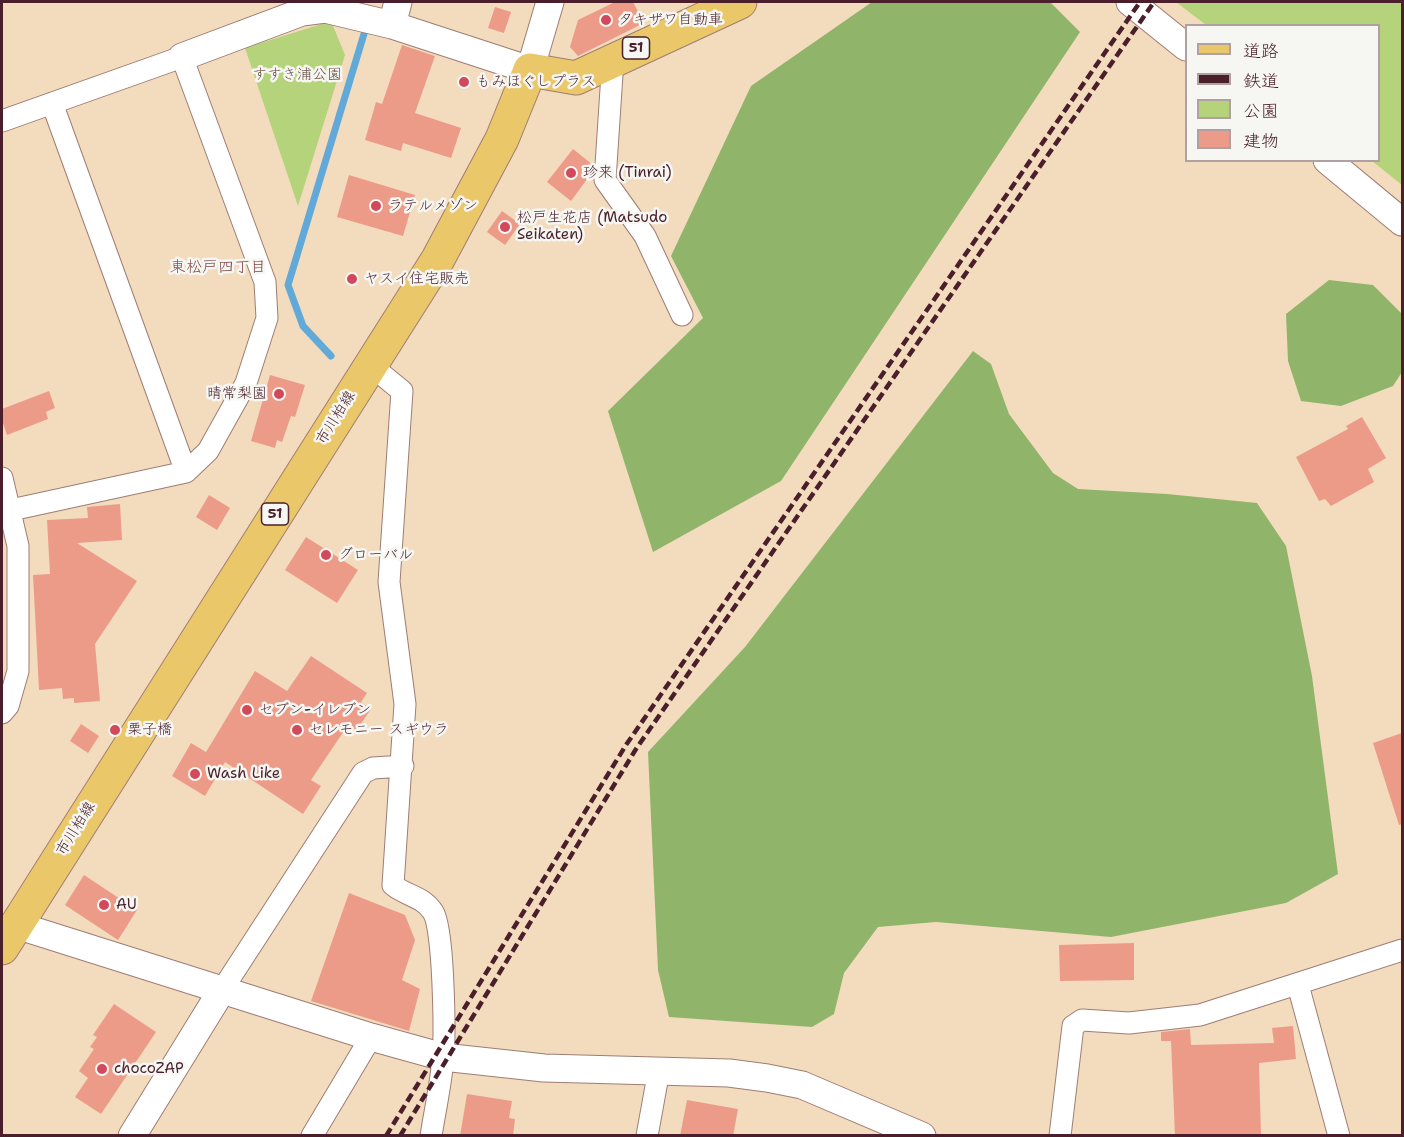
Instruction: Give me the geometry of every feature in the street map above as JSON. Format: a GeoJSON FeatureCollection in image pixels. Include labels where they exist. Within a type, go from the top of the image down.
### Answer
{"type":"FeatureCollection","features":[{"type":"Feature","properties":{"kind":"main road","name":"51"},"geometry":{"type":"LineString","coordinates":[[530,70],[576,78],[740,2]]}},
{"type":"Feature","properties":{"kind":"main road","name":"市川柏線"},"geometry":{"type":"LineString","coordinates":[[6,932],[438,259],[502,139],[530,70]]}},
{"type":"Feature","properties":{"kind":"street"},"geometry":{"type":"LineString","coordinates":[[2,121],[182,57],[300,7],[382,17],[530,70],[550,2]]}},
{"type":"Feature","properties":{"kind":"street"},"geometry":{"type":"LineString","coordinates":[[1130,2],[1185,46]]}},
{"type":"Feature","properties":{"kind":"street"},"geometry":{"type":"LineString","coordinates":[[11,510],[186,472],[208,451],[246,383],[267,318],[265,282],[182,57]]}},
{"type":"Feature","properties":{"kind":"street"},"geometry":{"type":"LineString","coordinates":[[613,59],[605,180],[645,236],[681,315]]}},
{"type":"Feature","properties":{"kind":"street"},"geometry":{"type":"LineString","coordinates":[[52,103],[186,472]]}},
{"type":"Feature","properties":{"kind":"street"},"geometry":{"type":"LineString","coordinates":[[1329,162],[1402,222]]}},
{"type":"Feature","properties":{"kind":"street"},"geometry":{"type":"LineString","coordinates":[[369,364],[402,391],[388,582],[405,704],[403,766],[393,885],[403,893],[423,899],[435,914],[440,939],[443,1057],[430,1136]]}},
{"type":"Feature","properties":{"kind":"street"},"geometry":{"type":"LineString","coordinates":[[2,478],[18,546],[18,670],[8,706],[2,713]]}},
{"type":"Feature","properties":{"kind":"street"},"geometry":{"type":"LineString","coordinates":[[132,1136],[222,990],[363,773],[373,768],[403,766]]}},
{"type":"Feature","properties":{"kind":"street"},"geometry":{"type":"LineString","coordinates":[[6,932],[222,990],[443,1057],[544,1068],[729,1073],[802,1085],[922,1135]]}},
{"type":"Feature","properties":{"kind":"street"},"geometry":{"type":"LineString","coordinates":[[1060,1136],[1073,1026],[1082,1020],[1129,1023],[1200,1015],[1402,950]]}},
{"type":"Feature","properties":{"kind":"street"},"geometry":{"type":"LineString","coordinates":[[1298,985],[1340,1136]]}},
{"type":"Feature","properties":{"kind":"street"},"geometry":{"type":"LineString","coordinates":[[312,1136],[371,1037]]}},
{"type":"Feature","properties":{"kind":"street"},"geometry":{"type":"LineString","coordinates":[[647,1136],[659,1070]]}},
{"type":"Feature","properties":{"kind":"green space"},"geometry":{"type":"Polygon","coordinates":[[[872,2],[1050,2],[1080,32],[781,481],[653,552],[608,411],[703,318],[671,256],[751,86],[872,2]]]}},
{"type":"Feature","properties":{"kind":"green space"},"geometry":{"type":"Polygon","coordinates":[[[1176,2],[1402,2],[1402,185],[1373,162],[1380,162],[1380,24],[1205,24],[1176,2]]]}},
{"type":"Feature","properties":{"kind":"green space","name":"すすき浦公園"},"geometry":{"type":"Polygon","coordinates":[[[331,21],[345,55],[298,206],[245,48],[331,21]]]}},
{"type":"Feature","properties":{"kind":"green space"},"geometry":{"type":"Polygon","coordinates":[[[1329,280],[1373,285],[1402,314],[1402,372],[1393,386],[1341,406],[1301,401],[1288,361],[1286,314],[1329,280]]]}},
{"type":"Feature","properties":{"kind":"green space"},"geometry":{"type":"Polygon","coordinates":[[[973,351],[991,364],[1009,414],[1053,473],[1078,489],[1167,494],[1257,503],[1286,546],[1312,676],[1338,874],[1286,903],[1111,937],[936,922],[878,927],[844,973],[834,1014],[812,1027],[669,1017],[658,970],[648,752],[745,647],[973,351]]]}},
{"type":"Feature","properties":{"kind":"building"},"geometry":{"type":"Polygon","coordinates":[[[615,2],[633,2],[644,23],[578,56],[570,47],[578,20],[615,2]]]}},
{"type":"Feature","properties":{"kind":"building"},"geometry":{"type":"Polygon","coordinates":[[[495,7],[511,12],[504,33],[488,28],[495,7]]]}},
{"type":"Feature","properties":{"kind":"building"},"geometry":{"type":"Polygon","coordinates":[[[402,45],[435,56],[415,113],[461,128],[451,158],[403,143],[401,151],[365,140],[376,102],[382,104],[402,45]]]}},
{"type":"Feature","properties":{"kind":"building"},"geometry":{"type":"Polygon","coordinates":[[[573,149],[593,165],[593,171],[571,201],[547,182],[573,149]]]}},
{"type":"Feature","properties":{"kind":"building","name":"ラテルメゾン"},"geometry":{"type":"Polygon","coordinates":[[[349,175],[415,195],[403,236],[337,217],[349,175]]]}},
{"type":"Feature","properties":{"kind":"building"},"geometry":{"type":"Polygon","coordinates":[[[502,211],[520,224],[505,245],[487,232],[502,211]]]}},
{"type":"Feature","properties":{"kind":"building"},"geometry":{"type":"Polygon","coordinates":[[[270,375],[305,385],[295,417],[291,416],[282,442],[277,440],[275,448],[251,441],[270,375]]]}},
{"type":"Feature","properties":{"kind":"building"},"geometry":{"type":"Polygon","coordinates":[[[49,391],[55,408],[46,412],[48,419],[7,435],[2,420],[2,409],[49,391]]]}},
{"type":"Feature","properties":{"kind":"building"},"geometry":{"type":"Polygon","coordinates":[[[1362,417],[1386,458],[1368,469],[1374,482],[1331,506],[1325,499],[1319,501],[1296,457],[1348,429],[1346,426],[1362,417]]]}},
{"type":"Feature","properties":{"kind":"building"},"geometry":{"type":"Polygon","coordinates":[[[209,495],[230,508],[217,530],[196,517],[209,495]]]}},
{"type":"Feature","properties":{"kind":"building"},"geometry":{"type":"Polygon","coordinates":[[[120,504],[122,540],[77,543],[137,581],[95,644],[100,701],[74,703],[74,698],[63,699],[62,688],[39,690],[33,575],[50,574],[47,520],[88,518],[87,507],[120,504]]]}},
{"type":"Feature","properties":{"kind":"building"},"geometry":{"type":"Polygon","coordinates":[[[306,537],[358,570],[337,603],[285,570],[306,537]]]}},
{"type":"Feature","properties":{"kind":"building"},"geometry":{"type":"Polygon","coordinates":[[[311,656],[367,693],[361,702],[371,709],[356,731],[348,725],[311,780],[321,786],[303,814],[225,762],[205,796],[172,776],[191,743],[206,752],[255,671],[287,691],[311,656]]]}},
{"type":"Feature","properties":{"kind":"building"},"geometry":{"type":"Polygon","coordinates":[[[81,724],[99,736],[88,753],[70,741],[81,724]]]}},
{"type":"Feature","properties":{"kind":"building"},"geometry":{"type":"Polygon","coordinates":[[[1402,733],[1402,824],[1399,825],[1373,743],[1402,733]]]}},
{"type":"Feature","properties":{"kind":"building"},"geometry":{"type":"Polygon","coordinates":[[[84,875],[137,910],[118,940],[65,905],[84,875]]]}},
{"type":"Feature","properties":{"kind":"building"},"geometry":{"type":"Polygon","coordinates":[[[349,893],[405,915],[415,940],[402,980],[420,989],[409,1031],[311,1001],[349,893]]]}},
{"type":"Feature","properties":{"kind":"building"},"geometry":{"type":"Polygon","coordinates":[[[1134,943],[1134,980],[1060,981],[1059,945],[1134,943]]]}},
{"type":"Feature","properties":{"kind":"building"},"geometry":{"type":"Polygon","coordinates":[[[114,1004],[156,1032],[101,1114],[75,1097],[88,1078],[79,1071],[94,1049],[90,1047],[97,1037],[93,1035],[114,1004]]]}},
{"type":"Feature","properties":{"kind":"building"},"geometry":{"type":"Polygon","coordinates":[[[1293,1026],[1296,1059],[1259,1063],[1261,1136],[1175,1136],[1171,1041],[1161,1041],[1161,1032],[1190,1029],[1191,1045],[1274,1043],[1272,1028],[1293,1026]]]}},
{"type":"Feature","properties":{"kind":"building"},"geometry":{"type":"Polygon","coordinates":[[[467,1094],[512,1101],[509,1118],[515,1119],[513,1136],[460,1136],[467,1094]]]}},
{"type":"Feature","properties":{"kind":"building"},"geometry":{"type":"Polygon","coordinates":[[[687,1100],[738,1109],[733,1136],[680,1136],[687,1100]]]}},
{"type":"Feature","properties":{"kind":"waterway"},"geometry":{"type":"LineString","coordinates":[[331,356],[303,326],[288,285],[367,24]]}},
{"type":"Feature","properties":{"kind":"railway"},"geometry":{"type":"LineString","coordinates":[[386,1136],[626,745],[1140,2]]}},
{"type":"Feature","properties":{"kind":"railway"},"geometry":{"type":"LineString","coordinates":[[400,1136],[636,749],[1154,2]]}},
{"type":"Feature","properties":{"kind":"place","name":"タキザワ自動車"},"geometry":{"type":"Point","coordinates":[606,20]}},
{"type":"Feature","properties":{"kind":"place","name":"もみほぐしプラス"},"geometry":{"type":"Point","coordinates":[464,82]}},
{"type":"Feature","properties":{"kind":"place","name":"珍来 (Tinrai)"},"geometry":{"type":"Point","coordinates":[571,173]}},
{"type":"Feature","properties":{"kind":"place","name":"ラテルメゾン"},"geometry":{"type":"Point","coordinates":[376,206]}},
{"type":"Feature","properties":{"kind":"place","name":"松戸生花店 (Matsudo Seikaten)"},"geometry":{"type":"Point","coordinates":[505,227]}},
{"type":"Feature","properties":{"kind":"place","name":"ヤスイ住宅販売"},"geometry":{"type":"Point","coordinates":[352,279]}},
{"type":"Feature","properties":{"kind":"place","name":"晴常梨園"},"geometry":{"type":"Point","coordinates":[279,394]}},
{"type":"Feature","properties":{"kind":"place","name":"グローバル"},"geometry":{"type":"Point","coordinates":[326,555]}},
{"type":"Feature","properties":{"kind":"place","name":"セブン-イレブン"},"geometry":{"type":"Point","coordinates":[247,710]}},
{"type":"Feature","properties":{"kind":"place","name":"栗子橋"},"geometry":{"type":"Point","coordinates":[115,730]}},
{"type":"Feature","properties":{"kind":"place","name":"セレモニー スギウラ"},"geometry":{"type":"Point","coordinates":[297,730]}},
{"type":"Feature","properties":{"kind":"place","name":"Wash Like"},"geometry":{"type":"Point","coordinates":[195,774]}},
{"type":"Feature","properties":{"kind":"place","name":"AU"},"geometry":{"type":"Point","coordinates":[104,905]}},
{"type":"Feature","properties":{"kind":"place","name":"chocoZAP"},"geometry":{"type":"Point","coordinates":[102,1069]}},
{"type":"Feature","properties":{"kind":"district","name":"東松戸四丁目"},"geometry":{"type":"Point","coordinates":[218,268]}}]}
